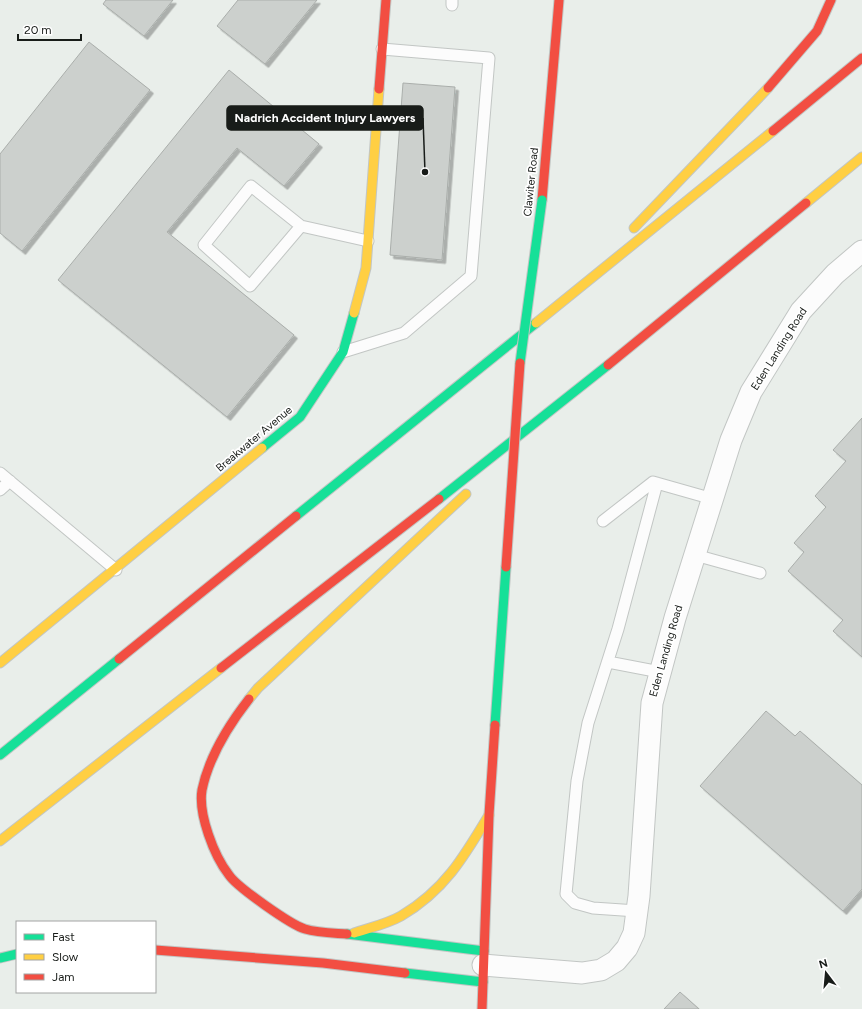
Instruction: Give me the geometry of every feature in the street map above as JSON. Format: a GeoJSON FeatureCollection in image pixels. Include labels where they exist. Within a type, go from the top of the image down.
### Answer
{"type":"FeatureCollection","features":[{"type":"Feature","properties":{"kind":"main road","name":"Breakwater Avenue"},"geometry":{"type":"LineString","coordinates":[[0,663],[116,570],[300,417],[343,352],[366,268],[386,0]]}},
{"type":"Feature","properties":{"kind":"main road","name":"Clawiter Road"},"geometry":{"type":"LineString","coordinates":[[489,815],[520,366],[542,200],[560,0]]}},
{"type":"Feature","properties":{"kind":"main road"},"geometry":{"type":"LineString","coordinates":[[566,299],[756,102],[817,31],[831,0]]}},
{"type":"Feature","properties":{"kind":"main road"},"geometry":{"type":"LineString","coordinates":[[0,755],[566,299],[862,58]]}},
{"type":"Feature","properties":{"kind":"main road"},"geometry":{"type":"LineString","coordinates":[[0,841],[572,395],[862,157]]}},
{"type":"Feature","properties":{"kind":"main road"},"geometry":{"type":"LineString","coordinates":[[490,471],[572,395]]}},
{"type":"Feature","properties":{"kind":"main road"},"geometry":{"type":"LineString","coordinates":[[473,487],[258,688],[232,722],[213,756],[202,791],[204,818],[211,845],[229,876],[276,912],[305,929],[349,935],[483,966]]}},
{"type":"Feature","properties":{"kind":"main road"},"geometry":{"type":"LineString","coordinates":[[349,935],[400,917],[440,887],[459,864],[489,815]]}},
{"type":"Feature","properties":{"kind":"main road"},"geometry":{"type":"LineString","coordinates":[[482,1009],[489,815]]}},
{"type":"Feature","properties":{"kind":"main road"},"geometry":{"type":"LineString","coordinates":[[156,950],[323,963],[483,966]]}},
{"type":"Feature","properties":{"kind":"main road"},"geometry":{"type":"LineString","coordinates":[[0,958],[16,954]]}},
{"type":"Feature","properties":{"kind":"street","name":"Eden Landing Road"},"geometry":{"type":"LineString","coordinates":[[483,966],[582,973],[601,970],[616,961],[627,948],[634,933],[637,911],[652,703],[675,618],[731,440],[751,392],[801,311],[835,274],[862,251]]}},
{"type":"Feature","properties":{"kind":"lane"},"geometry":{"type":"LineString","coordinates":[[343,352],[404,334],[471,276],[488,58],[382,49]]}},
{"type":"Feature","properties":{"kind":"lane"},"geometry":{"type":"LineString","coordinates":[[301,226],[250,286],[204,245],[251,186],[301,226],[368,241]]}},
{"type":"Feature","properties":{"kind":"lane"},"geometry":{"type":"LineString","coordinates":[[0,473],[116,570]]}},
{"type":"Feature","properties":{"kind":"lane"},"geometry":{"type":"LineString","coordinates":[[0,490],[10,480]]}},
{"type":"Feature","properties":{"kind":"lane"},"geometry":{"type":"LineString","coordinates":[[603,521],[653,482],[713,499]]}},
{"type":"Feature","properties":{"kind":"lane"},"geometry":{"type":"LineString","coordinates":[[637,911],[593,908],[575,903],[566,894],[577,781],[588,723],[608,662],[657,483]]}},
{"type":"Feature","properties":{"kind":"lane"},"geometry":{"type":"LineString","coordinates":[[695,555],[760,573]]}},
{"type":"Feature","properties":{"kind":"lane"},"geometry":{"type":"LineString","coordinates":[[608,662],[660,672]]}},
{"type":"Feature","properties":{"kind":"building"},"geometry":{"type":"Polygon","coordinates":[[[106,0],[173,0],[144,36],[103,4],[106,0]]]}},
{"type":"Feature","properties":{"kind":"building"},"geometry":{"type":"Polygon","coordinates":[[[238,0],[317,0],[265,64],[217,26],[238,0]]]}},
{"type":"Feature","properties":{"kind":"building"},"geometry":{"type":"Polygon","coordinates":[[[89,42],[150,90],[22,251],[0,233],[0,154],[89,42]]]}},
{"type":"Feature","properties":{"kind":"building"},"geometry":{"type":"Polygon","coordinates":[[[229,70],[319,144],[284,186],[237,148],[167,232],[294,335],[227,417],[58,280],[229,70]]]}},
{"type":"Feature","properties":{"kind":"building"},"geometry":{"type":"Polygon","coordinates":[[[403,83],[455,87],[442,260],[390,255],[403,83]]]}},
{"type":"Feature","properties":{"kind":"building"},"geometry":{"type":"Polygon","coordinates":[[[862,418],[862,657],[833,631],[843,620],[788,571],[804,552],[794,543],[826,507],[815,496],[846,461],[833,450],[862,418]]]}},
{"type":"Feature","properties":{"kind":"building"},"geometry":{"type":"Polygon","coordinates":[[[766,711],[795,736],[800,731],[862,785],[862,889],[843,911],[700,786],[766,711]]]}},
{"type":"Feature","properties":{"kind":"building"},"geometry":{"type":"Polygon","coordinates":[[[680,992],[699,1009],[664,1009],[680,992]]]}},
{"type":"Feature","properties":{"kind":"traffic: fast"},"geometry":{"type":"LineString","coordinates":[[520,363],[542,200]]}},
{"type":"Feature","properties":{"kind":"traffic: fast"},"geometry":{"type":"LineString","coordinates":[[262,448],[300,417],[343,352],[354,313]]}},
{"type":"Feature","properties":{"kind":"traffic: fast"},"geometry":{"type":"LineString","coordinates":[[296,516],[536,323]]}},
{"type":"Feature","properties":{"kind":"traffic: fast"},"geometry":{"type":"LineString","coordinates":[[439,499],[608,365]]}},
{"type":"Feature","properties":{"kind":"traffic: fast"},"geometry":{"type":"LineString","coordinates":[[495,725],[506,567]]}},
{"type":"Feature","properties":{"kind":"traffic: fast"},"geometry":{"type":"LineString","coordinates":[[0,755],[119,659]]}},
{"type":"Feature","properties":{"kind":"traffic: fast"},"geometry":{"type":"LineString","coordinates":[[347,934],[484,951]]}},
{"type":"Feature","properties":{"kind":"traffic: fast"},"geometry":{"type":"LineString","coordinates":[[0,958],[16,954]]}},
{"type":"Feature","properties":{"kind":"traffic: fast"},"geometry":{"type":"LineString","coordinates":[[405,973],[483,982]]}},
{"type":"Feature","properties":{"kind":"traffic: slow"},"geometry":{"type":"LineString","coordinates":[[634,228],[768,88]]}},
{"type":"Feature","properties":{"kind":"traffic: slow"},"geometry":{"type":"LineString","coordinates":[[354,313],[366,268],[379,89]]}},
{"type":"Feature","properties":{"kind":"traffic: slow"},"geometry":{"type":"LineString","coordinates":[[536,323],[773,131]]}},
{"type":"Feature","properties":{"kind":"traffic: slow"},"geometry":{"type":"LineString","coordinates":[[806,203],[862,157]]}},
{"type":"Feature","properties":{"kind":"traffic: slow"},"geometry":{"type":"LineString","coordinates":[[0,663],[262,448]]}},
{"type":"Feature","properties":{"kind":"traffic: slow"},"geometry":{"type":"LineString","coordinates":[[249,699],[258,688],[466,494]]}},
{"type":"Feature","properties":{"kind":"traffic: slow"},"geometry":{"type":"LineString","coordinates":[[0,841],[221,668]]}},
{"type":"Feature","properties":{"kind":"traffic: slow"},"geometry":{"type":"LineString","coordinates":[[354,933],[396,919],[429,896],[462,859],[489,815]]}},
{"type":"Feature","properties":{"kind":"traffic: jam"},"geometry":{"type":"LineString","coordinates":[[379,89],[386,0]]}},
{"type":"Feature","properties":{"kind":"traffic: jam"},"geometry":{"type":"LineString","coordinates":[[542,200],[559,0]]}},
{"type":"Feature","properties":{"kind":"traffic: jam"},"geometry":{"type":"LineString","coordinates":[[768,88],[817,31],[831,0]]}},
{"type":"Feature","properties":{"kind":"traffic: jam"},"geometry":{"type":"LineString","coordinates":[[773,131],[862,58]]}},
{"type":"Feature","properties":{"kind":"traffic: jam"},"geometry":{"type":"LineString","coordinates":[[608,365],[806,203]]}},
{"type":"Feature","properties":{"kind":"traffic: jam"},"geometry":{"type":"LineString","coordinates":[[506,567],[520,363]]}},
{"type":"Feature","properties":{"kind":"traffic: jam"},"geometry":{"type":"LineString","coordinates":[[221,668],[439,499]]}},
{"type":"Feature","properties":{"kind":"traffic: jam"},"geometry":{"type":"LineString","coordinates":[[119,659],[296,516]]}},
{"type":"Feature","properties":{"kind":"traffic: jam"},"geometry":{"type":"LineString","coordinates":[[249,699],[220,742],[205,777],[201,800],[202,811],[213,846],[223,867],[234,881],[288,921],[305,929],[347,934]]}},
{"type":"Feature","properties":{"kind":"traffic: jam"},"geometry":{"type":"LineString","coordinates":[[482,1009],[489,815],[495,725]]}},
{"type":"Feature","properties":{"kind":"traffic: jam"},"geometry":{"type":"LineString","coordinates":[[156,950],[323,963],[405,973]]}},
{"type":"Feature","properties":{"kind":"place","name":"Nadrich Accident Injury Lawyers"},"geometry":{"type":"Point","coordinates":[425,172]}}]}
